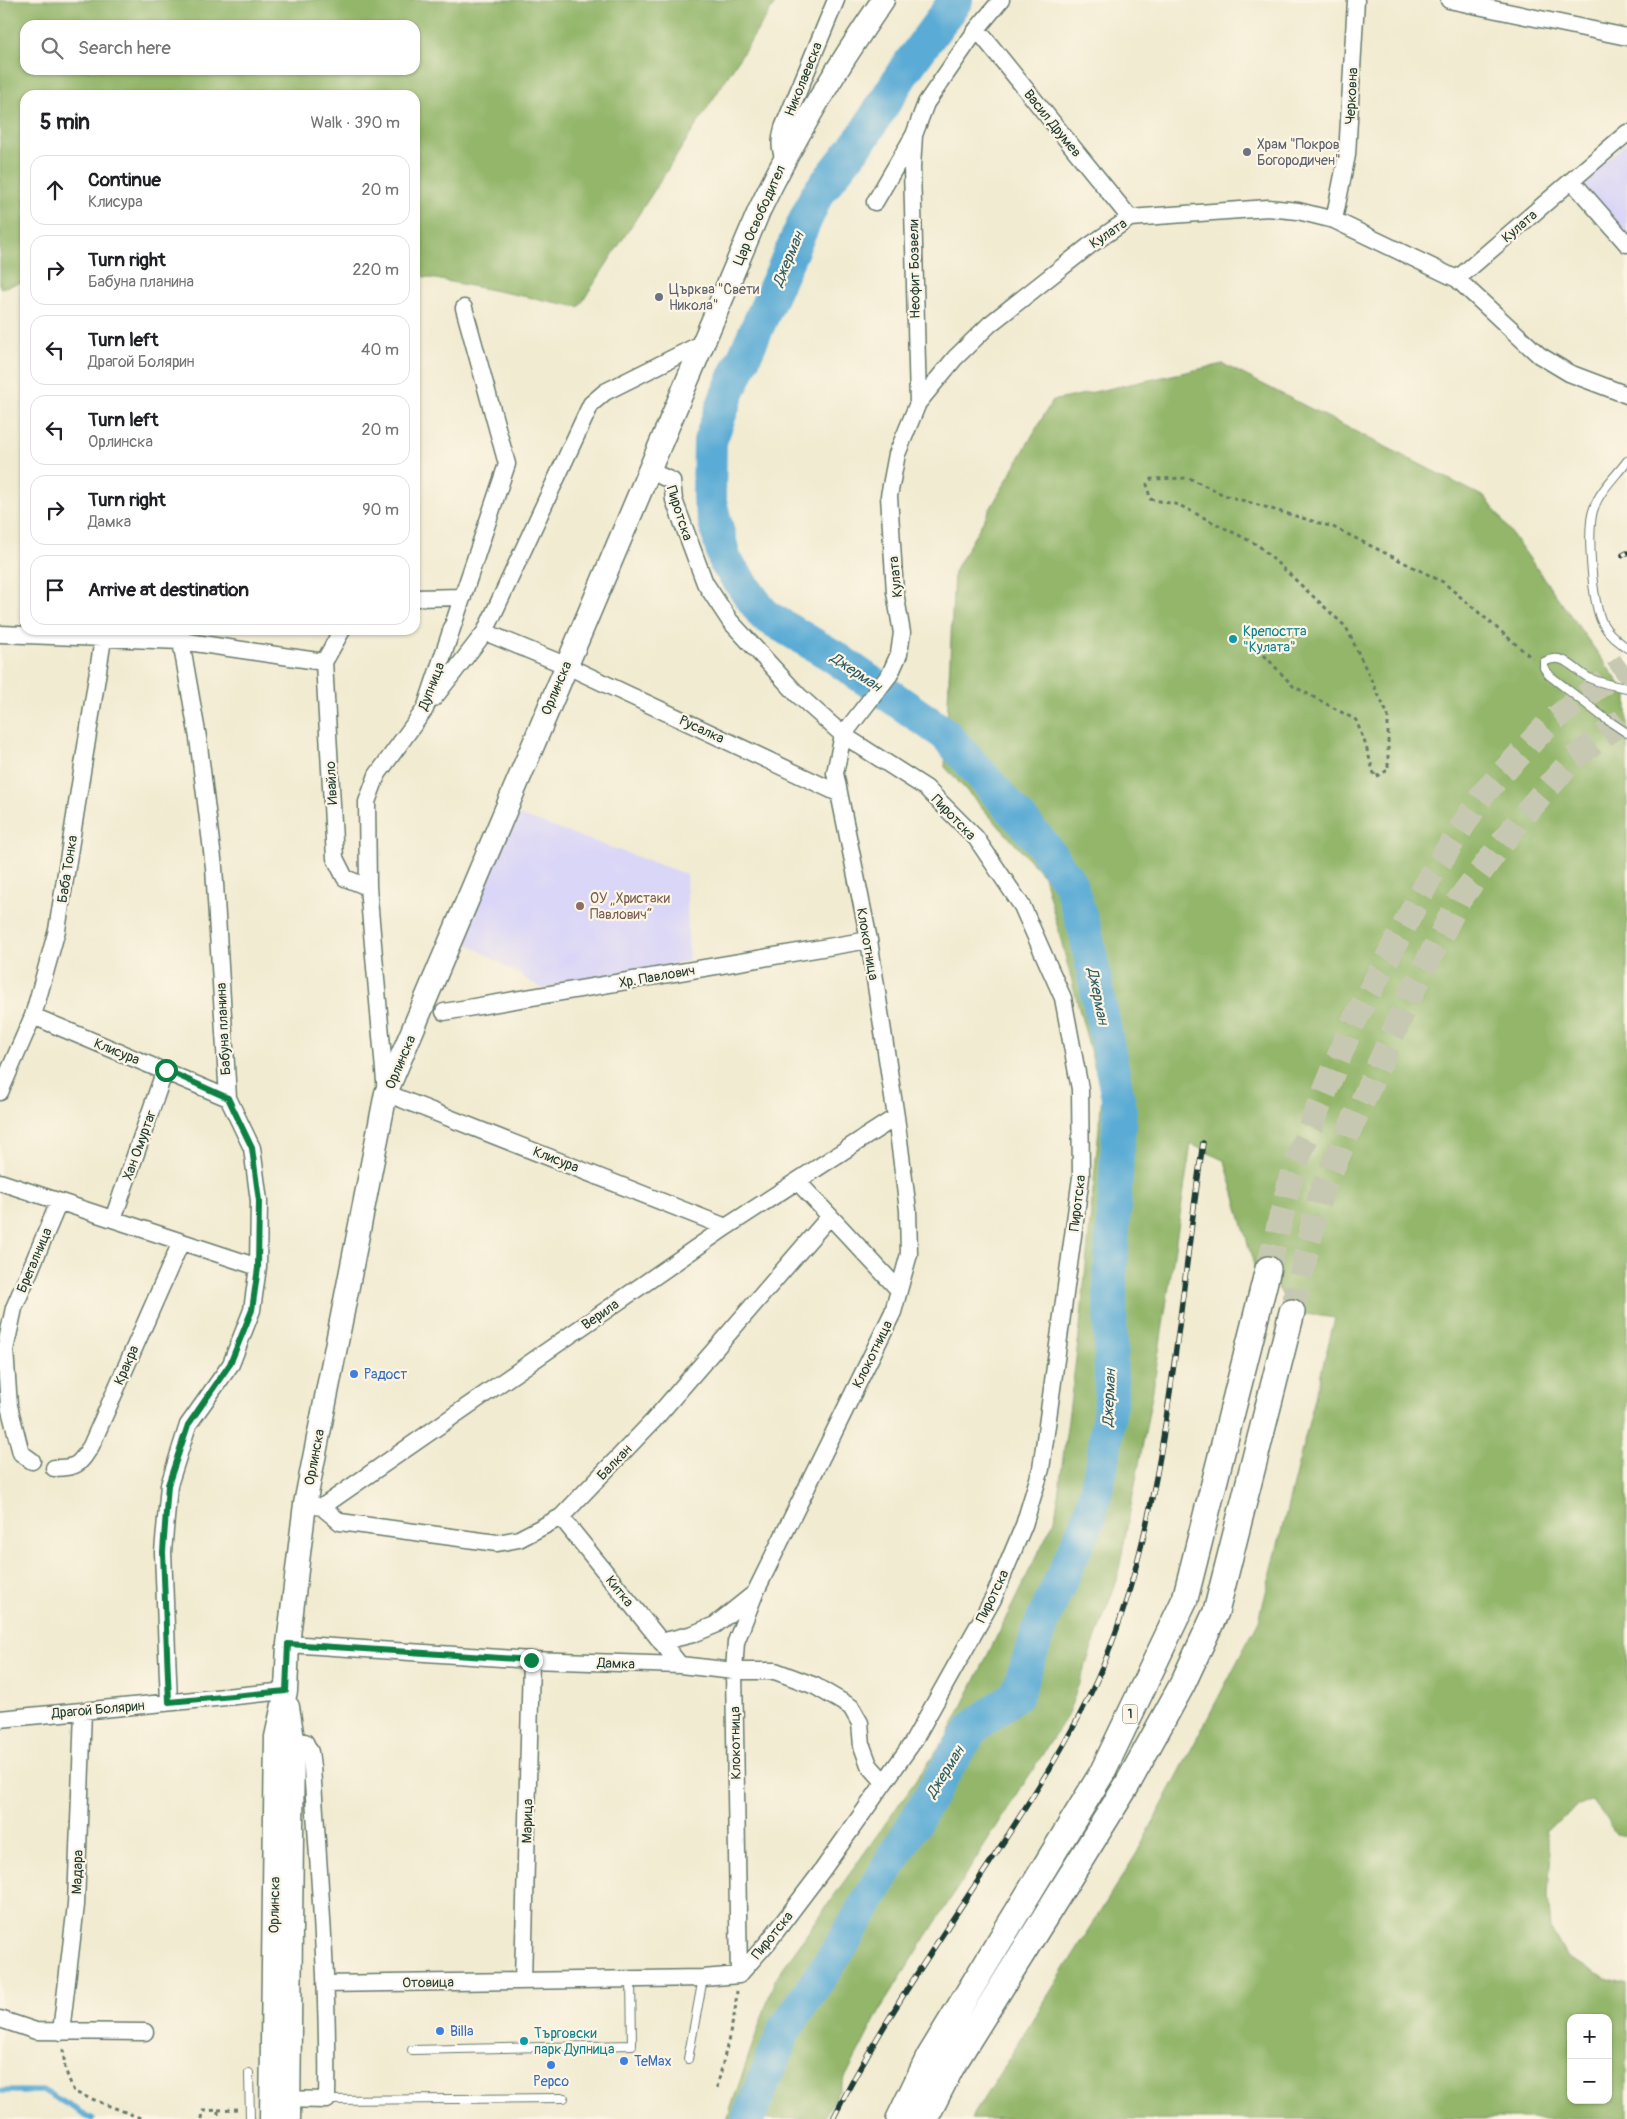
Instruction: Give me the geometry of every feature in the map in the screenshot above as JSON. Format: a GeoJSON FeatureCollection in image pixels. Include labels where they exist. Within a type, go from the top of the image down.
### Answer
{"type":"FeatureCollection","features":[{"type":"Feature","properties":{"kind":"main road","name":"1"},"geometry":{"type":"LineString","coordinates":[[898,2119],[929,2057],[1102,1772],[1184,1599],[1268,1270]]}},
{"type":"Feature","properties":{"kind":"main road","name":"1"},"geometry":{"type":"LineString","coordinates":[[925,2119],[951,2068],[1127,1785],[1182,1685],[1216,1612],[1292,1312]]}},
{"type":"Feature","properties":{"kind":"street","name":"Николаевска"},"geometry":{"type":"LineString","coordinates":[[784,159],[780,150],[783,128],[836,0]]}},
{"type":"Feature","properties":{"kind":"street","name":"Цар Освободител"},"geometry":{"type":"LineString","coordinates":[[648,470],[784,159],[883,0]]}},
{"type":"Feature","properties":{"kind":"street"},"geometry":{"type":"LineString","coordinates":[[875,202],[914,134],[926,103],[977,29],[1001,0]]}},
{"type":"Feature","properties":{"kind":"street","name":"Черковна"},"geometry":{"type":"LineString","coordinates":[[1334,220],[1347,156],[1356,0]]}},
{"type":"Feature","properties":{"kind":"street"},"geometry":{"type":"LineString","coordinates":[[1449,0],[1627,37]]}},
{"type":"Feature","properties":{"kind":"street","name":"Васил Друмев"},"geometry":{"type":"LineString","coordinates":[[977,29],[1130,218]]}},
{"type":"Feature","properties":{"kind":"street","name":"Кулата"},"geometry":{"type":"LineString","coordinates":[[855,720],[890,674],[899,654],[902,633],[895,592],[889,496],[897,454],[918,404],[955,358],[990,324],[1089,246],[1130,218],[1268,208],[1298,211],[1334,220],[1457,279],[1627,133]]}},
{"type":"Feature","properties":{"kind":"street","name":"Неофит Бозвели"},"geometry":{"type":"LineString","coordinates":[[914,134],[912,167],[918,404]]}},
{"type":"Feature","properties":{"kind":"street"},"geometry":{"type":"LineString","coordinates":[[1572,181],[1627,244]]}},
{"type":"Feature","properties":{"kind":"street"},"geometry":{"type":"LineString","coordinates":[[1457,279],[1539,355],[1569,373],[1627,395]]}},
{"type":"Feature","properties":{"kind":"street","name":"Дупница"},"geometry":{"type":"LineString","coordinates":[[386,1093],[368,887],[367,802],[377,775],[425,709],[507,464],[464,308]]}},
{"type":"Feature","properties":{"kind":"street"},"geometry":{"type":"LineString","coordinates":[[425,709],[485,632],[591,404],[605,392],[702,343]]}},
{"type":"Feature","properties":{"kind":"street","name":"Орлинска"},"geometry":{"type":"LineString","coordinates":[[267,2106],[288,1644],[386,1093],[648,470]]}},
{"type":"Feature","properties":{"kind":"street","name":"Пиротска"},"geometry":{"type":"LineString","coordinates":[[648,470],[672,481],[674,500],[705,583],[730,622],[798,695],[843,735],[926,788],[976,838],[1022,906],[1063,998],[1080,1089],[1081,1177],[1041,1469],[1024,1525],[993,1599],[913,1742],[768,1942],[739,1975]]}},
{"type":"Feature","properties":{"kind":"street"},"geometry":{"type":"LineString","coordinates":[[420,598],[463,597]]}},
{"type":"Feature","properties":{"kind":"street","name":"Русалка"},"geometry":{"type":"LineString","coordinates":[[485,632],[565,665],[838,793]]}},
{"type":"Feature","properties":{"kind":"street"},"geometry":{"type":"LineString","coordinates":[[0,634],[20,634]]}},
{"type":"Feature","properties":{"kind":"street"},"geometry":{"type":"LineString","coordinates":[[61,635],[103,639],[181,636],[324,662],[339,635]]}},
{"type":"Feature","properties":{"kind":"street","name":"Бабуна планина"},"geometry":{"type":"LineString","coordinates":[[169,1702],[163,1552],[168,1485],[188,1425],[230,1364],[252,1310],[258,1268],[259,1201],[252,1148],[228,1098],[214,868],[198,738],[181,636]]}},
{"type":"Feature","properties":{"kind":"street","name":"Баба Тонка"},"geometry":{"type":"LineString","coordinates":[[0,1092],[33,1016],[57,930],[103,639]]}},
{"type":"Feature","properties":{"kind":"street","name":"Ивайло"},"geometry":{"type":"LineString","coordinates":[[324,662],[335,858],[344,878],[368,887]]}},
{"type":"Feature","properties":{"kind":"street","name":"Клокотница"},"geometry":{"type":"LineString","coordinates":[[739,1975],[734,1671],[736,1642],[755,1592],[893,1312],[909,1254],[908,1210],[896,1116],[869,940],[835,773],[843,735],[855,720]]}},
{"type":"Feature","properties":{"kind":"street","name":"Хр. Павлович"},"geometry":{"type":"LineString","coordinates":[[444,1012],[869,940]]}},
{"type":"Feature","properties":{"kind":"street","name":"Клисура"},"geometry":{"type":"LineString","coordinates":[[33,1016],[166,1070],[228,1098]]}},
{"type":"Feature","properties":{"kind":"street","name":"Хан Омуртаг"},"geometry":{"type":"LineString","coordinates":[[113,1219],[166,1070]]}},
{"type":"Feature","properties":{"kind":"street","name":"Клисура"},"geometry":{"type":"LineString","coordinates":[[386,1093],[726,1227]]}},
{"type":"Feature","properties":{"kind":"street","name":"Верила"},"geometry":{"type":"LineString","coordinates":[[314,1505],[726,1227],[896,1116]]}},
{"type":"Feature","properties":{"kind":"street"},"geometry":{"type":"LineString","coordinates":[[797,1181],[899,1290]]}},
{"type":"Feature","properties":{"kind":"street"},"geometry":{"type":"LineString","coordinates":[[0,1182],[258,1268]]}},
{"type":"Feature","properties":{"kind":"street","name":"Брегалница"},"geometry":{"type":"LineString","coordinates":[[32,1461],[21,1453],[9,1406],[5,1350],[14,1308],[59,1202]]}},
{"type":"Feature","properties":{"kind":"street","name":"Балкан"},"geometry":{"type":"LineString","coordinates":[[314,1505],[340,1522],[497,1543],[519,1539],[561,1517],[653,1421],[830,1216]]}},
{"type":"Feature","properties":{"kind":"street","name":"Кракра"},"geometry":{"type":"LineString","coordinates":[[54,1468],[72,1468],[81,1462],[91,1446],[181,1242]]}},
{"type":"Feature","properties":{"kind":"street","name":"Китка"},"geometry":{"type":"LineString","coordinates":[[561,1517],[680,1665]]}},
{"type":"Feature","properties":{"kind":"street"},"geometry":{"type":"LineString","coordinates":[[661,1642],[693,1634],[715,1625],[755,1592]]}},
{"type":"Feature","properties":{"kind":"street","name":"Дамка"},"geometry":{"type":"LineString","coordinates":[[288,1644],[531,1660],[680,1665],[734,1671],[775,1671],[815,1686],[851,1708],[860,1723],[862,1746],[869,1765],[884,1782]]}},
{"type":"Feature","properties":{"kind":"street","name":"Марица"},"geometry":{"type":"LineString","coordinates":[[523,1981],[531,1660]]}},
{"type":"Feature","properties":{"kind":"street","name":"Драгой Болярин"},"geometry":{"type":"LineString","coordinates":[[0,1718],[286,1691]]}},
{"type":"Feature","properties":{"kind":"street","name":"Мадара"},"geometry":{"type":"LineString","coordinates":[[61,2032],[76,1905],[83,1711]]}},
{"type":"Feature","properties":{"kind":"street"},"geometry":{"type":"LineString","coordinates":[[267,2106],[327,2100],[325,1984],[312,1766],[310,1752],[305,1742],[285,1738]]}},
{"type":"Feature","properties":{"kind":"street"},"geometry":{"type":"LineString","coordinates":[[703,1978],[739,1975]]}},
{"type":"Feature","properties":{"kind":"street","name":"Отовица"},"geometry":{"type":"LineString","coordinates":[[325,1984],[703,1978]]}},
{"type":"Feature","properties":{"kind":"street"},"geometry":{"type":"LineString","coordinates":[[0,2019],[36,2031],[145,2032]]}},
{"type":"Feature","properties":{"kind":"lane"},"geometry":{"type":"LineString","coordinates":[[1627,461],[1594,506],[1590,520],[1595,600],[1602,624],[1613,638],[1627,648]]}},
{"type":"Feature","properties":{"kind":"lane"},"geometry":{"type":"LineString","coordinates":[[1627,688],[1588,677],[1566,660],[1551,659],[1544,662],[1544,668],[1603,717],[1627,733]]}},
{"type":"Feature","properties":{"kind":"lane"},"geometry":{"type":"LineString","coordinates":[[688,2059],[703,1978]]}},
{"type":"Feature","properties":{"kind":"lane"},"geometry":{"type":"LineString","coordinates":[[412,2050],[632,2045],[631,1979]]}},
{"type":"Feature","properties":{"kind":"lane"},"geometry":{"type":"LineString","coordinates":[[248,2073],[267,2106],[250,2119]]}},
{"type":"Feature","properties":{"kind":"lane"},"geometry":{"type":"LineString","coordinates":[[327,2100],[564,2098]]}},
{"type":"Feature","properties":{"kind":"path"},"geometry":{"type":"LineString","coordinates":[[1264,655],[1293,686],[1356,720],[1366,743],[1375,777],[1388,770],[1388,714],[1346,627],[1258,545],[1179,505],[1150,499],[1147,484],[1151,479],[1189,478],[1224,495],[1333,527],[1443,582],[1544,668]]}},
{"type":"Feature","properties":{"kind":"path"},"geometry":{"type":"LineString","coordinates":[[716,2088],[735,2012],[739,1975]]}},
{"type":"Feature","properties":{"kind":"path"},"geometry":{"type":"LineString","coordinates":[[61,2032],[65,2069],[74,2092],[143,2119]]}},
{"type":"Feature","properties":{"kind":"path"},"geometry":{"type":"LineString","coordinates":[[202,2119],[203,2111],[267,2106]]}},
{"type":"Feature","properties":{"kind":"path"},"geometry":{"type":"LineString","coordinates":[[218,2110],[218,2119]]}},
{"type":"Feature","properties":{"kind":"shaded area"},"geometry":{"type":"Polygon","coordinates":[[[1627,142],[1627,234],[1581,182],[1627,142]]]}},
{"type":"Feature","properties":{"kind":"shaded area","name":"ОУ „Христаки Павлович“"},"geometry":{"type":"Polygon","coordinates":[[[513,813],[686,874],[689,961],[543,989],[460,939],[513,813]]]}},
{"type":"Feature","properties":{"kind":"green space"},"geometry":{"type":"Polygon","coordinates":[[[0,0],[777,0],[579,307],[420,276],[420,90],[20,90],[20,283],[0,288],[0,0]]]}},
{"type":"Feature","properties":{"kind":"green space"},"geometry":{"type":"Polygon","coordinates":[[[1223,364],[1486,498],[1627,694],[1627,1836],[1616,1834],[1593,1800],[1577,1807],[1545,1830],[1551,1853],[1548,1894],[1551,1929],[1567,1958],[1606,1978],[1627,1984],[1627,2119],[971,2119],[1138,1851],[1259,1620],[1335,1318],[1292,1312],[1268,1270],[1255,1269],[1225,1161],[1191,1144],[1153,1390],[1117,1580],[1067,1716],[881,2008],[824,2119],[727,2119],[775,1979],[948,1735],[1055,1519],[1080,1328],[1102,1095],[1044,876],[945,767],[954,572],[1052,401],[1223,364]]]}},
{"type":"Feature","properties":{"kind":"waterway","name":"Джерман"},"geometry":{"type":"LineString","coordinates":[[748,2119],[786,2027],[845,1940],[955,1754],[975,1726],[1017,1694],[1041,1624],[1089,1518],[1103,1461],[1111,1397],[1110,1277],[1120,1109],[1086,934],[1070,883],[1040,841],[945,734],[833,656],[764,615],[725,561],[709,498],[710,441],[727,395],[816,196],[864,135],[904,71],[956,0]]}},
{"type":"Feature","properties":{"kind":"waterway","name":"Отовица"},"geometry":{"type":"LineString","coordinates":[[0,2091],[44,2091],[93,2119]]}},
{"type":"Feature","properties":{"kind":"tunnel"},"geometry":{"type":"LineString","coordinates":[[1268,1269],[1293,1170],[1352,1025],[1430,877],[1483,794],[1549,723],[1627,665]]}},
{"type":"Feature","properties":{"kind":"tunnel"},"geometry":{"type":"LineString","coordinates":[[1292,1312],[1320,1195],[1409,998],[1459,900],[1521,818],[1573,759],[1627,717]]}},
{"type":"Feature","properties":{"kind":"railway"},"geometry":{"type":"LineString","coordinates":[[1623,555],[1627,553]]}},
{"type":"Feature","properties":{"kind":"railway"},"geometry":{"type":"LineString","coordinates":[[833,2119],[874,2043],[1052,1765],[1086,1703],[1105,1661],[1127,1600],[1144,1536],[1157,1471],[1168,1405],[1203,1143]]}},
{"type":"Feature","properties":{"kind":"place","name":"Храм \"Покров Богородичен\""},"geometry":{"type":"Point","coordinates":[1247,152]}},
{"type":"Feature","properties":{"kind":"place","name":"Църква \"Свети Никола\""},"geometry":{"type":"Point","coordinates":[659,297]}},
{"type":"Feature","properties":{"kind":"place","name":"Крепостта \"Кулата\""},"geometry":{"type":"Point","coordinates":[1233,639]}},
{"type":"Feature","properties":{"kind":"place","name":"ОУ „Христаки Павлович“"},"geometry":{"type":"Point","coordinates":[580,906]}},
{"type":"Feature","properties":{"kind":"place","name":"Радост"},"geometry":{"type":"Point","coordinates":[354,1374]}},
{"type":"Feature","properties":{"kind":"place","name":"Billa"},"geometry":{"type":"Point","coordinates":[440,2031]}},
{"type":"Feature","properties":{"kind":"place","name":"Търговски парк Дупница"},"geometry":{"type":"Point","coordinates":[524,2041]}},
{"type":"Feature","properties":{"kind":"place","name":"TeMax"},"geometry":{"type":"Point","coordinates":[624,2061]}},
{"type":"Feature","properties":{"kind":"place","name":"Pepco"},"geometry":{"type":"Point","coordinates":[551,2065]}},
{"type":"Feature","properties":{"kind":"route"},"geometry":{"type":"LineString","coordinates":[[166,1070],[228,1098],[252,1148],[259,1201],[258,1268],[252,1310],[230,1364],[188,1425],[168,1485],[163,1552],[169,1702],[286,1691],[288,1644],[531,1660]]}}]}
